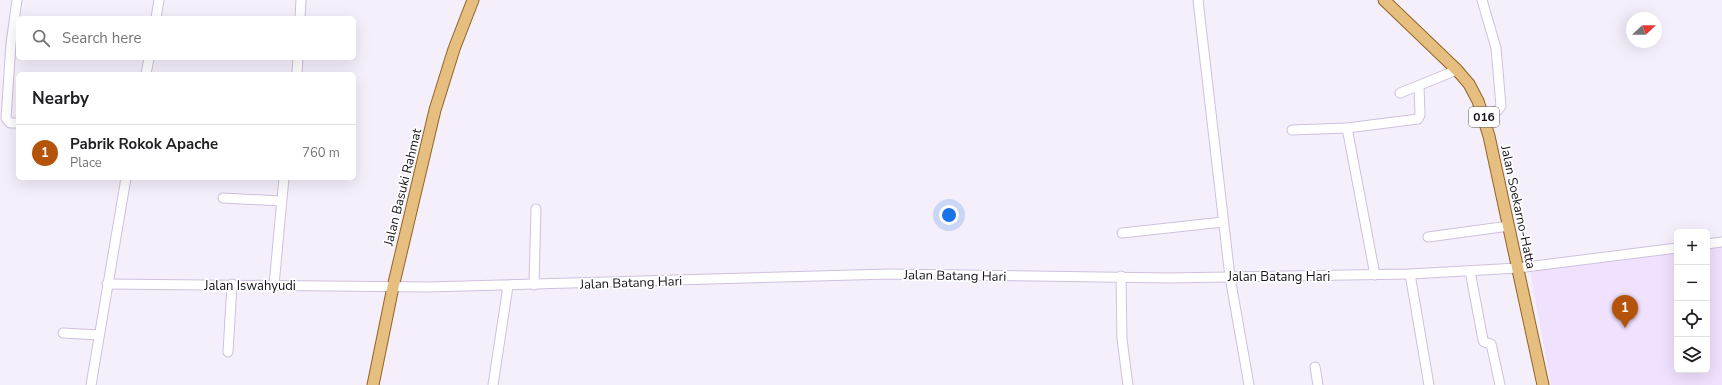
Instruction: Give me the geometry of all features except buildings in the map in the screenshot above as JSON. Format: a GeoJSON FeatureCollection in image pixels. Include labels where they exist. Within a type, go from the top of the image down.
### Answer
{"type":"FeatureCollection","features":[{"type":"Feature","properties":{"kind":"main road","name":"Jalan Basuki Rahmat"},"geometry":{"type":"LineString","coordinates":[[373,385],[393,287],[435,110],[454,49],[473,0]]}},
{"type":"Feature","properties":{"kind":"main road","name":"Jalan Soekarno-Hatta"},"geometry":{"type":"LineString","coordinates":[[1384,0],[1457,70],[1469,84],[1478,101],[1484,117],[1518,268],[1541,385]]}},
{"type":"Feature","properties":{"kind":"street"},"geometry":{"type":"LineString","coordinates":[[16,123],[10,123],[6,118],[11,44],[17,0]]}},
{"type":"Feature","properties":{"kind":"street"},"geometry":{"type":"LineString","coordinates":[[156,16],[160,0]]}},
{"type":"Feature","properties":{"kind":"street"},"geometry":{"type":"LineString","coordinates":[[300,16],[301,0]]}},
{"type":"Feature","properties":{"kind":"street"},"geometry":{"type":"LineString","coordinates":[[1198,0],[1230,277],[1249,385]]}},
{"type":"Feature","properties":{"kind":"street"},"geometry":{"type":"LineString","coordinates":[[1482,0],[1496,48],[1501,106],[1498,110],[1484,117]]}},
{"type":"Feature","properties":{"kind":"street"},"geometry":{"type":"LineString","coordinates":[[146,72],[149,60]]}},
{"type":"Feature","properties":{"kind":"street"},"geometry":{"type":"LineString","coordinates":[[297,72],[298,60]]}},
{"type":"Feature","properties":{"kind":"street"},"geometry":{"type":"LineString","coordinates":[[1400,94],[1457,70]]}},
{"type":"Feature","properties":{"kind":"street"},"geometry":{"type":"LineString","coordinates":[[1292,130],[1347,128],[1418,119],[1420,115],[1419,86]]}},
{"type":"Feature","properties":{"kind":"street"},"geometry":{"type":"LineString","coordinates":[[1347,128],[1375,275]]}},
{"type":"Feature","properties":{"kind":"street"},"geometry":{"type":"LineString","coordinates":[[91,385],[126,180]]}},
{"type":"Feature","properties":{"kind":"street"},"geometry":{"type":"LineString","coordinates":[[274,285],[284,180]]}},
{"type":"Feature","properties":{"kind":"street"},"geometry":{"type":"LineString","coordinates":[[223,198],[281,201]]}},
{"type":"Feature","properties":{"kind":"street"},"geometry":{"type":"LineString","coordinates":[[534,286],[536,209]]}},
{"type":"Feature","properties":{"kind":"street"},"geometry":{"type":"LineString","coordinates":[[1122,234],[1224,222]]}},
{"type":"Feature","properties":{"kind":"street"},"geometry":{"type":"LineString","coordinates":[[1428,237],[1508,226]]}},
{"type":"Feature","properties":{"kind":"street"},"geometry":{"type":"LineString","coordinates":[[1710,244],[1722,242]]}},
{"type":"Feature","properties":{"kind":"street","name":"Jalan Batang Hari"},"geometry":{"type":"LineString","coordinates":[[393,287],[428,288],[534,286],[889,274],[1121,276],[1169,278],[1410,274],[1518,268],[1674,248]]}},
{"type":"Feature","properties":{"kind":"street"},"geometry":{"type":"LineString","coordinates":[[1470,271],[1483,340],[1485,343],[1491,344],[1500,385]]}},
{"type":"Feature","properties":{"kind":"street"},"geometry":{"type":"LineString","coordinates":[[1410,274],[1429,385]]}},
{"type":"Feature","properties":{"kind":"street"},"geometry":{"type":"LineString","coordinates":[[1121,276],[1122,339],[1128,385]]}},
{"type":"Feature","properties":{"kind":"street","name":"Jalan Iswahyudi"},"geometry":{"type":"LineString","coordinates":[[107,284],[232,284],[393,287]]}},
{"type":"Feature","properties":{"kind":"street"},"geometry":{"type":"LineString","coordinates":[[228,352],[232,284]]}},
{"type":"Feature","properties":{"kind":"street"},"geometry":{"type":"LineString","coordinates":[[493,385],[508,286]]}},
{"type":"Feature","properties":{"kind":"street"},"geometry":{"type":"LineString","coordinates":[[63,333],[99,335]]}},
{"type":"Feature","properties":{"kind":"street"},"geometry":{"type":"LineString","coordinates":[[1315,367],[1318,385]]}},
{"type":"Feature","properties":{"kind":"shaded area"},"geometry":{"type":"Polygon","coordinates":[[[1722,247],[1722,385],[1551,385],[1530,270],[1674,252],[1674,373],[1710,373],[1710,249],[1722,247]]]}},
{"type":"Feature","properties":{"kind":"place","name":"Pabrik Rokok Apache"},"geometry":{"type":"Point","coordinates":[1625,328]}}]}
